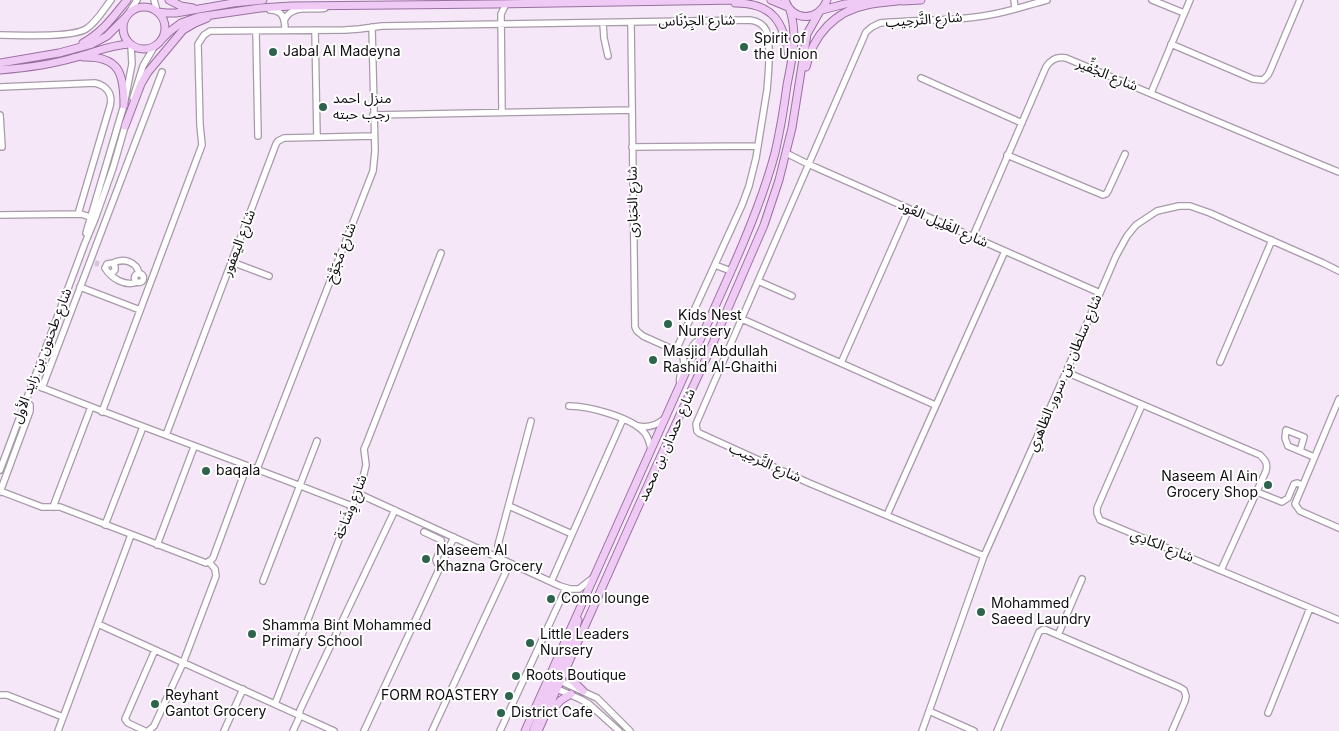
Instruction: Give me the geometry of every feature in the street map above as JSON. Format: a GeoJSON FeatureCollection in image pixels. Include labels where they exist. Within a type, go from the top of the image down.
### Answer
{"type":"FeatureCollection","features":[{"type":"Feature","properties":{"kind":"main road"},"geometry":{"type":"LineString","coordinates":[[71,50],[104,29],[127,0]]}},
{"type":"Feature","properties":{"kind":"main road"},"geometry":{"type":"LineString","coordinates":[[169,0],[181,6],[201,8]]}},
{"type":"Feature","properties":{"kind":"main road"},"geometry":{"type":"LineString","coordinates":[[0,63],[71,50],[99,41],[107,36],[130,11],[144,6],[166,14],[176,14],[233,2],[262,0]]}},
{"type":"Feature","properties":{"kind":"main road"},"geometry":{"type":"LineString","coordinates":[[0,70],[75,58],[110,46],[130,44],[142,49],[154,46],[175,28],[188,20],[221,12],[240,10],[275,7],[740,0]]}},
{"type":"Feature","properties":{"kind":"main road"},"geometry":{"type":"LineString","coordinates":[[771,0],[787,6],[798,15],[806,17],[814,15],[821,10],[854,2],[920,0]]}},
{"type":"Feature","properties":{"kind":"main road","name":"شارع حمدان بن محمد"},"geometry":{"type":"LineString","coordinates":[[525,731],[555,678],[566,668],[709,352],[772,204],[786,154],[798,99],[807,34],[827,0]]}},
{"type":"Feature","properties":{"kind":"main road"},"geometry":{"type":"LineString","coordinates":[[798,99],[814,42],[828,24],[844,12],[866,5],[906,0]]}},
{"type":"Feature","properties":{"kind":"main road"},"geometry":{"type":"LineString","coordinates":[[720,1],[754,4],[770,14],[784,30],[791,65]]}},
{"type":"Feature","properties":{"kind":"main road","name":"شارع حمدان بن محمد"},"geometry":{"type":"LineString","coordinates":[[538,731],[578,612],[732,272],[753,220],[775,152],[791,65],[794,33],[787,6]]}},
{"type":"Feature","properties":{"kind":"main road"},"geometry":{"type":"LineString","coordinates":[[158,11],[164,21],[165,32],[163,38]]}},
{"type":"Feature","properties":{"kind":"main road"},"geometry":{"type":"LineString","coordinates":[[125,126],[144,78],[178,35],[195,23],[221,12]]}},
{"type":"Feature","properties":{"kind":"main road"},"geometry":{"type":"LineString","coordinates":[[125,18],[124,34],[130,44]]}},
{"type":"Feature","properties":{"kind":"main road"},"geometry":{"type":"LineString","coordinates":[[75,58],[97,57],[113,64],[124,83],[124,105]]}},
{"type":"Feature","properties":{"kind":"main road"},"geometry":{"type":"LineString","coordinates":[[566,668],[571,679],[583,691]]}},
{"type":"Feature","properties":{"kind":"main road"},"geometry":{"type":"LineString","coordinates":[[533,731],[552,686]]}},
{"type":"Feature","properties":{"kind":"main road"},"geometry":{"type":"LineString","coordinates":[[543,720],[558,703],[571,694]]}},
{"type":"Feature","properties":{"kind":"street"},"geometry":{"type":"LineString","coordinates":[[0,34],[61,35],[80,32],[92,24],[112,0]]}},
{"type":"Feature","properties":{"kind":"street"},"geometry":{"type":"LineString","coordinates":[[130,11],[138,0]]}},
{"type":"Feature","properties":{"kind":"street"},"geometry":{"type":"LineString","coordinates":[[154,0],[158,11]]}},
{"type":"Feature","properties":{"kind":"street","name":"شارع التَّرحِيب"},"geometry":{"type":"LineString","coordinates":[[984,556],[700,434],[697,431],[696,420],[742,319],[866,32],[880,23],[980,16],[999,13],[1014,3],[1047,0]]}},
{"type":"Feature","properties":{"kind":"street"},"geometry":{"type":"LineString","coordinates":[[1152,0],[1184,14]]}},
{"type":"Feature","properties":{"kind":"street"},"geometry":{"type":"LineString","coordinates":[[1151,93],[1190,0]]}},
{"type":"Feature","properties":{"kind":"street"},"geometry":{"type":"LineString","coordinates":[[1172,44],[1253,79],[1263,80],[1268,75],[1300,0]]}},
{"type":"Feature","properties":{"kind":"street"},"geometry":{"type":"LineString","coordinates":[[495,4],[501,14]]}},
{"type":"Feature","properties":{"kind":"street"},"geometry":{"type":"LineString","coordinates":[[502,112],[501,14],[506,4]]}},
{"type":"Feature","properties":{"kind":"street"},"geometry":{"type":"LineString","coordinates":[[285,19],[295,9],[320,9],[329,6]]}},
{"type":"Feature","properties":{"kind":"street"},"geometry":{"type":"LineString","coordinates":[[240,10],[273,10],[281,12],[285,19],[285,30]]}},
{"type":"Feature","properties":{"kind":"street","name":"شارع الجِرْنَاس"},"geometry":{"type":"LineString","coordinates":[[140,310],[202,146],[198,44],[204,34],[210,31],[750,20],[762,25],[769,38],[768,78],[752,177],[746,196],[714,265],[679,352]]}},
{"type":"Feature","properties":{"kind":"street","name":"شارع الحَبَارى"},"geometry":{"type":"LineString","coordinates":[[631,22],[635,327],[639,334],[679,352]]}},
{"type":"Feature","properties":{"kind":"street"},"geometry":{"type":"LineString","coordinates":[[603,23],[608,56]]}},
{"type":"Feature","properties":{"kind":"street","name":"شارع مُجَوَّخ"},"geometry":{"type":"LineString","coordinates":[[257,469],[372,175],[374,136],[372,27]]}},
{"type":"Feature","properties":{"kind":"street"},"geometry":{"type":"LineString","coordinates":[[315,30],[317,137]]}},
{"type":"Feature","properties":{"kind":"street"},"geometry":{"type":"LineString","coordinates":[[256,31],[258,136]]}},
{"type":"Feature","properties":{"kind":"street","name":"شارع طحنون بن زايد الأول"},"geometry":{"type":"LineString","coordinates":[[85,243],[90,218],[124,105],[132,64],[130,44]]}},
{"type":"Feature","properties":{"kind":"street","name":"شارع طحنون بن زايد الأول"},"geometry":{"type":"LineString","coordinates":[[0,470],[114,168],[140,74],[154,46]]}},
{"type":"Feature","properties":{"kind":"street","name":"شارع الجُفِّير"},"geometry":{"type":"LineString","coordinates":[[973,236],[1046,68],[1049,63],[1061,57],[1339,172]]}},
{"type":"Feature","properties":{"kind":"street"},"geometry":{"type":"LineString","coordinates":[[42,388],[80,287],[95,263],[96,247],[162,72]]}},
{"type":"Feature","properties":{"kind":"street"},"geometry":{"type":"LineString","coordinates":[[921,78],[1022,122]]}},
{"type":"Feature","properties":{"kind":"street"},"geometry":{"type":"LineString","coordinates":[[0,88],[95,83],[104,86],[109,93],[111,97],[110,106],[78,214]]}},
{"type":"Feature","properties":{"kind":"street"},"geometry":{"type":"LineString","coordinates":[[373,115],[632,110]]}},
{"type":"Feature","properties":{"kind":"street"},"geometry":{"type":"LineString","coordinates":[[0,115],[2,146]]}},
{"type":"Feature","properties":{"kind":"street","name":"شارع اليعفور"},"geometry":{"type":"LineString","coordinates":[[166,435],[278,141],[284,138],[374,136]]}},
{"type":"Feature","properties":{"kind":"street"},"geometry":{"type":"LineString","coordinates":[[632,148],[758,146]]}},
{"type":"Feature","properties":{"kind":"street","name":"شارع الغَلِيل العُود"},"geometry":{"type":"LineString","coordinates":[[786,154],[1100,293]]}},
{"type":"Feature","properties":{"kind":"street"},"geometry":{"type":"LineString","coordinates":[[1007,155],[1103,194],[1108,193],[1124,154]]}},
{"type":"Feature","properties":{"kind":"street","name":"شارع سلطان بن سرور الظاهري"},"geometry":{"type":"LineString","coordinates":[[922,731],[984,556],[1121,245],[1136,225],[1146,217],[1168,207],[1190,206],[1272,240],[1339,271]]}},
{"type":"Feature","properties":{"kind":"street"},"geometry":{"type":"LineString","coordinates":[[841,363],[909,209]]}},
{"type":"Feature","properties":{"kind":"street"},"geometry":{"type":"LineString","coordinates":[[0,215],[81,214],[90,218]]}},
{"type":"Feature","properties":{"kind":"street"},"geometry":{"type":"LineString","coordinates":[[1220,362],[1272,240]]}},
{"type":"Feature","properties":{"kind":"street"},"geometry":{"type":"LineString","coordinates":[[85,243],[96,247]]}},
{"type":"Feature","properties":{"kind":"street"},"geometry":{"type":"LineString","coordinates":[[888,515],[935,405],[1005,251]]}},
{"type":"Feature","properties":{"kind":"street","name":"شارع وِشَاحَة"},"geometry":{"type":"LineString","coordinates":[[275,704],[365,472],[364,449],[366,442],[441,253]]}},
{"type":"Feature","properties":{"kind":"street"},"geometry":{"type":"LineString","coordinates":[[95,263],[107,270],[115,279],[126,283],[140,282],[143,279],[137,267],[131,262],[120,260],[108,263],[107,270]]}},
{"type":"Feature","properties":{"kind":"street"},"geometry":{"type":"LineString","coordinates":[[232,262],[269,276]]}},
{"type":"Feature","properties":{"kind":"street"},"geometry":{"type":"LineString","coordinates":[[714,265],[732,272]]}},
{"type":"Feature","properties":{"kind":"street"},"geometry":{"type":"LineString","coordinates":[[758,281],[792,296]]}},
{"type":"Feature","properties":{"kind":"street"},"geometry":{"type":"LineString","coordinates":[[80,287],[140,310],[102,412]]}},
{"type":"Feature","properties":{"kind":"street"},"geometry":{"type":"LineString","coordinates":[[742,319],[935,405]]}},
{"type":"Feature","properties":{"kind":"street"},"geometry":{"type":"LineString","coordinates":[[679,352],[686,354],[701,338]]}},
{"type":"Feature","properties":{"kind":"street"},"geometry":{"type":"LineString","coordinates":[[679,352],[685,362],[679,377],[680,385]]}},
{"type":"Feature","properties":{"kind":"street"},"geometry":{"type":"LineString","coordinates":[[1066,372],[1260,455],[1265,459],[1267,466],[1257,492],[1221,570]]}},
{"type":"Feature","properties":{"kind":"street"},"geometry":{"type":"LineString","coordinates":[[32,384],[352,506]]}},
{"type":"Feature","properties":{"kind":"street"},"geometry":{"type":"LineString","coordinates":[[1339,398],[1295,502],[1298,510],[1339,528]]}},
{"type":"Feature","properties":{"kind":"street"},"geometry":{"type":"LineString","coordinates":[[26,401],[30,405],[30,411],[0,491],[42,507],[60,507],[203,562],[209,562],[213,558],[247,466]]}},
{"type":"Feature","properties":{"kind":"street","name":"شارع الكادِي"},"geometry":{"type":"LineString","coordinates":[[1142,405],[1097,508],[1098,517],[1103,522],[1339,620]]}},
{"type":"Feature","properties":{"kind":"street"},"geometry":{"type":"LineString","coordinates":[[569,406],[588,407],[636,426],[648,438],[651,450]]}},
{"type":"Feature","properties":{"kind":"street"},"geometry":{"type":"LineString","coordinates":[[53,507],[91,407]]}},
{"type":"Feature","properties":{"kind":"street"},"geometry":{"type":"LineString","coordinates":[[636,426],[652,426],[665,418]]}},
{"type":"Feature","properties":{"kind":"street"},"geometry":{"type":"LineString","coordinates":[[551,582],[623,420]]}},
{"type":"Feature","properties":{"kind":"street"},"geometry":{"type":"LineString","coordinates":[[498,545],[531,421]]}},
{"type":"Feature","properties":{"kind":"street"},"geometry":{"type":"LineString","coordinates":[[105,525],[143,427]]}},
{"type":"Feature","properties":{"kind":"street"},"geometry":{"type":"LineString","coordinates":[[263,581],[316,441]]}},
{"type":"Feature","properties":{"kind":"street"},"geometry":{"type":"LineString","coordinates":[[157,545],[194,447]]}},
{"type":"Feature","properties":{"kind":"street"},"geometry":{"type":"LineString","coordinates":[[1300,451],[1314,457]]}},
{"type":"Feature","properties":{"kind":"street"},"geometry":{"type":"LineString","coordinates":[[1257,492],[1282,502],[1288,498],[1294,484],[1302,485]]}},
{"type":"Feature","properties":{"kind":"street"},"geometry":{"type":"LineString","coordinates":[[357,493],[566,588],[579,589],[594,577]]}},
{"type":"Feature","properties":{"kind":"street"},"geometry":{"type":"LineString","coordinates":[[509,506],[572,534]]}},
{"type":"Feature","properties":{"kind":"street"},"geometry":{"type":"LineString","coordinates":[[293,731],[300,710],[395,510]]}},
{"type":"Feature","properties":{"kind":"street"},"geometry":{"type":"LineString","coordinates":[[424,532],[440,539],[442,542],[436,560],[441,566]]}},
{"type":"Feature","properties":{"kind":"street"},"geometry":{"type":"LineString","coordinates":[[59,731],[131,535]]}},
{"type":"Feature","properties":{"kind":"street"},"geometry":{"type":"LineString","coordinates":[[364,731],[454,537]]}},
{"type":"Feature","properties":{"kind":"street"},"geometry":{"type":"LineString","coordinates":[[155,650],[125,719],[128,723],[147,731],[154,726],[183,662],[216,576],[215,569],[209,562]]}},
{"type":"Feature","properties":{"kind":"street"},"geometry":{"type":"LineString","coordinates":[[432,731],[510,563]]}},
{"type":"Feature","properties":{"kind":"street"},"geometry":{"type":"LineString","coordinates":[[1058,635],[1082,579]]}},
{"type":"Feature","properties":{"kind":"street"},"geometry":{"type":"LineString","coordinates":[[500,731],[566,588]]}},
{"type":"Feature","properties":{"kind":"street"},"geometry":{"type":"LineString","coordinates":[[1268,713],[1310,608]]}},
{"type":"Feature","properties":{"kind":"street"},"geometry":{"type":"LineString","coordinates":[[98,624],[334,731]]}},
{"type":"Feature","properties":{"kind":"street"},"geometry":{"type":"LineString","coordinates":[[997,731],[1040,630],[1044,629],[1184,690],[1185,700],[1172,731]]}},
{"type":"Feature","properties":{"kind":"street"},"geometry":{"type":"LineString","coordinates":[[555,678],[600,701],[630,731]]}},
{"type":"Feature","properties":{"kind":"street"},"geometry":{"type":"LineString","coordinates":[[552,686],[589,704],[620,731]]}},
{"type":"Feature","properties":{"kind":"street"},"geometry":{"type":"LineString","coordinates":[[224,731],[243,689]]}},
{"type":"Feature","properties":{"kind":"street"},"geometry":{"type":"LineString","coordinates":[[3,695],[63,717]]}},
{"type":"Feature","properties":{"kind":"street"},"geometry":{"type":"LineString","coordinates":[[929,711],[974,731]]}},
{"type":"Feature","properties":{"kind":"tunnel"},"geometry":{"type":"LineString","coordinates":[[95,263],[99,264]]}},
{"type":"Feature","properties":{"kind":"place","name":"Spirit of the Union"},"geometry":{"type":"Point","coordinates":[744,47]}},
{"type":"Feature","properties":{"kind":"place","name":"Jabal Al Madeyna"},"geometry":{"type":"Point","coordinates":[273,52]}},
{"type":"Feature","properties":{"kind":"place","name":"منزل احمد رجب حبته"},"geometry":{"type":"Point","coordinates":[323,107]}},
{"type":"Feature","properties":{"kind":"place","name":"Kids Nest Nursery"},"geometry":{"type":"Point","coordinates":[668,324]}},
{"type":"Feature","properties":{"kind":"place","name":"Masjid Abdullah Rashid Al-Ghaithi"},"geometry":{"type":"Point","coordinates":[653,360]}},
{"type":"Feature","properties":{"kind":"place","name":"baqala"},"geometry":{"type":"Point","coordinates":[206,471]}},
{"type":"Feature","properties":{"kind":"place","name":"Naseem Al Ain Grocery Shop"},"geometry":{"type":"Point","coordinates":[1268,485]}},
{"type":"Feature","properties":{"kind":"place","name":"Naseem Al Khazna Grocery"},"geometry":{"type":"Point","coordinates":[426,559]}},
{"type":"Feature","properties":{"kind":"place","name":"Como lounge"},"geometry":{"type":"Point","coordinates":[551,599]}},
{"type":"Feature","properties":{"kind":"place","name":"Mohammed Saeed Laundry"},"geometry":{"type":"Point","coordinates":[981,612]}},
{"type":"Feature","properties":{"kind":"place","name":"Shamma Bint Mohammed Primary School"},"geometry":{"type":"Point","coordinates":[252,634]}},
{"type":"Feature","properties":{"kind":"place","name":"Little Leaders Nursery"},"geometry":{"type":"Point","coordinates":[530,643]}},
{"type":"Feature","properties":{"kind":"place","name":"Roots Boutique"},"geometry":{"type":"Point","coordinates":[516,676]}},
{"type":"Feature","properties":{"kind":"place","name":"FORM ROASTERY"},"geometry":{"type":"Point","coordinates":[509,696]}},
{"type":"Feature","properties":{"kind":"place","name":"Reyhant Gantot Grocery"},"geometry":{"type":"Point","coordinates":[155,704]}},
{"type":"Feature","properties":{"kind":"place","name":"District Cafe"},"geometry":{"type":"Point","coordinates":[501,713]}}]}
